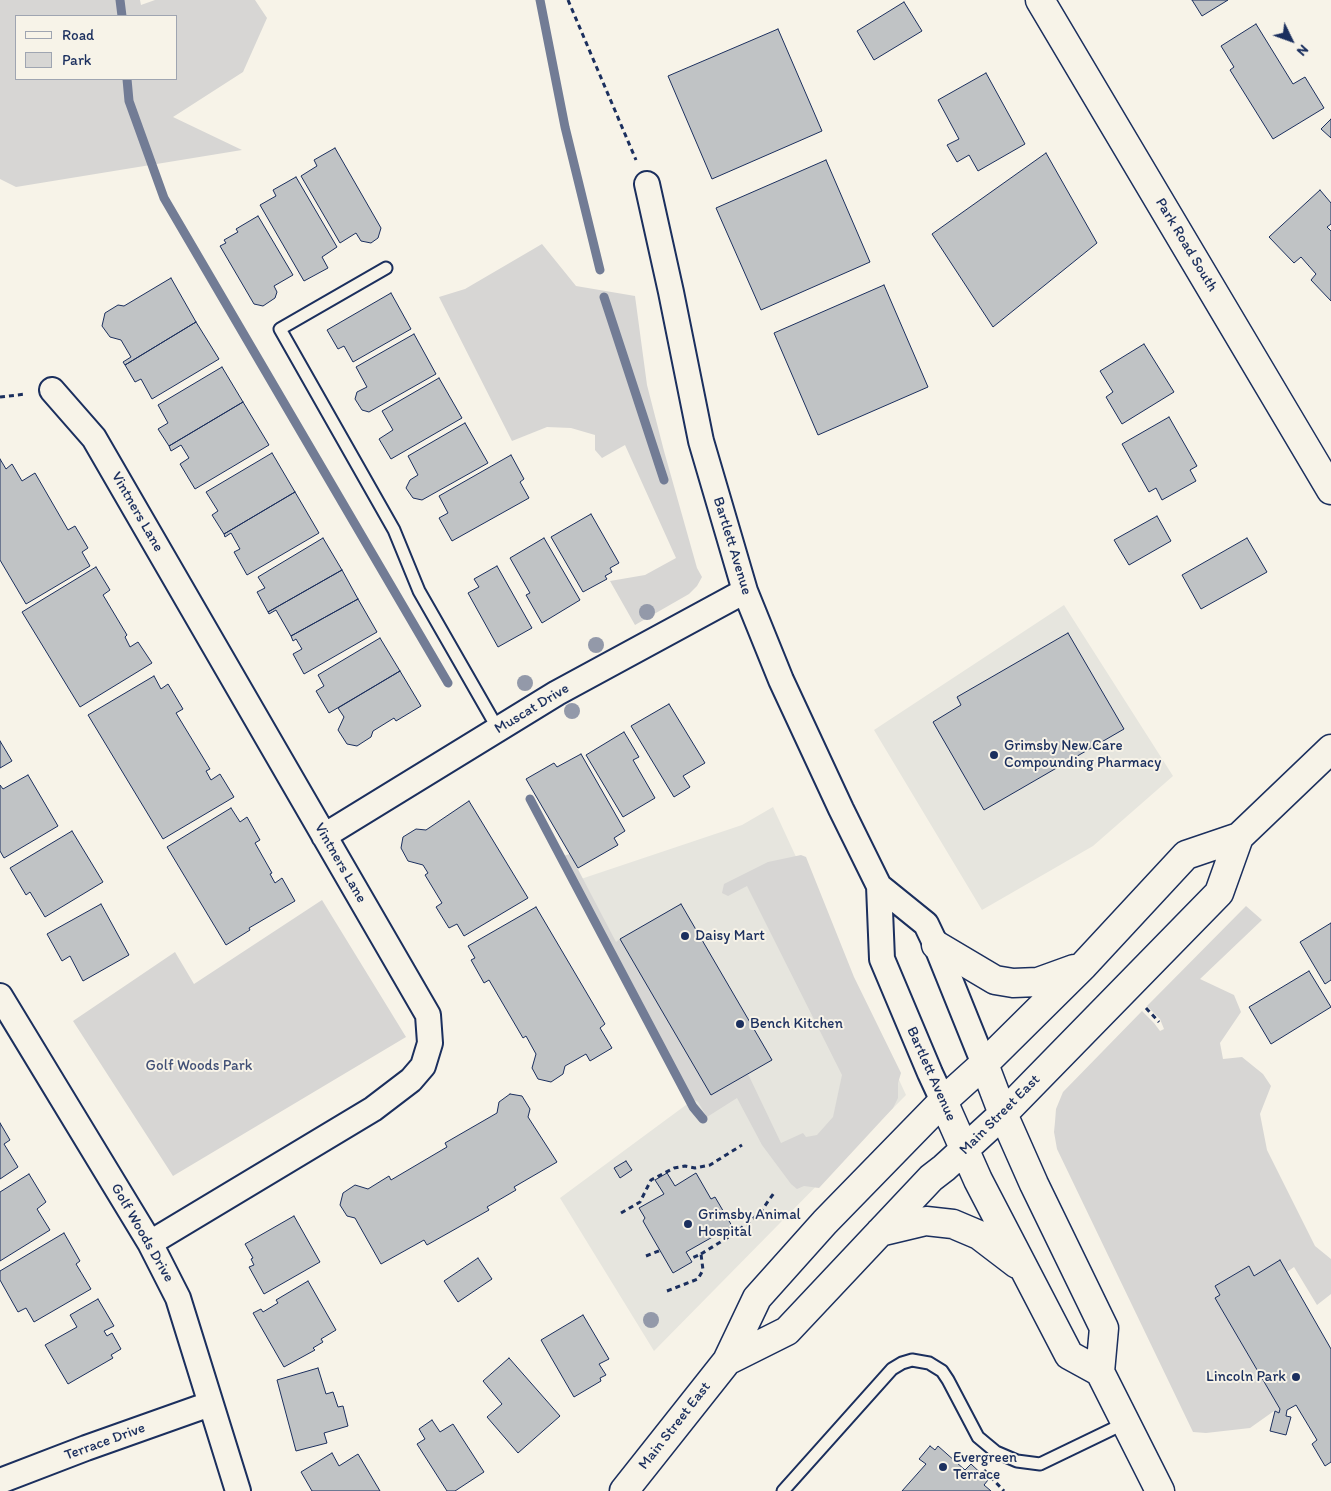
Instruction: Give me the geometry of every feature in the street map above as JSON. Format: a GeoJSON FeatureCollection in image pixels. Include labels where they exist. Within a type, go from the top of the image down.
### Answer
{"type":"FeatureCollection","features":[{"type":"Feature","properties":{"kind":"main road","name":"Park Road South"},"geometry":{"type":"LineString","coordinates":[[1040,0],[1331,490]]}},
{"type":"Feature","properties":{"kind":"main road","name":"Main Street East"},"geometry":{"type":"LineString","coordinates":[[624,1491],[727,1361],[757,1298],[825,1222],[944,1101],[1083,966],[1186,855],[1239,837],[1331,749]]}},
{"type":"Feature","properties":{"kind":"main road","name":"Main Street East"},"geometry":{"type":"LineString","coordinates":[[727,1361],[787,1331],[931,1178],[965,1150],[1003,1114],[1219,894],[1239,837]]}},
{"type":"Feature","properties":{"kind":"main road"},"geometry":{"type":"LineString","coordinates":[[936,945],[995,980],[1038,982],[1083,966]]}},
{"type":"Feature","properties":{"kind":"main road","name":"Bartlett Avenue"},"geometry":{"type":"LineString","coordinates":[[944,1101],[978,1180],[1022,1268],[1069,1355],[1100,1372],[1104,1328],[1003,1114],[984,1064]]}},
{"type":"Feature","properties":{"kind":"main road"},"geometry":{"type":"LineString","coordinates":[[880,1232],[926,1221],[953,1224],[979,1235],[1022,1268]]}},
{"type":"Feature","properties":{"kind":"main road"},"geometry":{"type":"LineString","coordinates":[[1100,1372],[1160,1491]]}},
{"type":"Feature","properties":{"kind":"street","name":"Bartlett Avenue"},"geometry":{"type":"LineString","coordinates":[[647,184],[701,441],[745,591],[781,680],[879,886],[882,959],[944,1101]]}},
{"type":"Feature","properties":{"kind":"street","name":"Vintners Lane"},"geometry":{"type":"LineString","coordinates":[[52,390],[94,438],[428,1015],[430,1043],[423,1066],[411,1080],[372,1109],[150,1243]]}},
{"type":"Feature","properties":{"kind":"street","name":"Muscat Drive"},"geometry":{"type":"LineString","coordinates":[[324,836],[557,693],[745,591]]}},
{"type":"Feature","properties":{"kind":"street","name":"Bartlett Avenue"},"geometry":{"type":"LineString","coordinates":[[879,886],[926,924],[984,1064]]}},
{"type":"Feature","properties":{"kind":"street","name":"Golf Woods Drive"},"geometry":{"type":"LineString","coordinates":[[0,996],[150,1243],[178,1298],[238,1491]]}},
{"type":"Feature","properties":{"kind":"street","name":"Terrace Drive"},"geometry":{"type":"LineString","coordinates":[[0,1481],[210,1404]]}},
{"type":"Feature","properties":{"kind":"lane"},"geometry":{"type":"LineString","coordinates":[[386,268],[280,329],[394,530],[419,591],[498,729]]}},
{"type":"Feature","properties":{"kind":"lane"},"geometry":{"type":"LineString","coordinates":[[783,1491],[892,1369],[912,1360],[929,1363],[942,1371],[978,1436],[996,1452],[1017,1461],[1040,1464],[1125,1423]]}},
{"type":"Feature","properties":{"kind":"path"},"geometry":{"type":"LineString","coordinates":[[568,0],[647,184]]}},
{"type":"Feature","properties":{"kind":"path"},"geometry":{"type":"LineString","coordinates":[[1144,1006],[1159,1022]]}},
{"type":"Feature","properties":{"kind":"path"},"geometry":{"type":"LineString","coordinates":[[621,1214],[640,1202],[651,1180],[674,1168],[685,1166],[695,1168],[710,1165],[742,1145]]}},
{"type":"Feature","properties":{"kind":"path"},"geometry":{"type":"LineString","coordinates":[[690,1259],[735,1234],[760,1214],[774,1193]]}},
{"type":"Feature","properties":{"kind":"path"},"geometry":{"type":"LineString","coordinates":[[646,1256],[661,1250]]}},
{"type":"Feature","properties":{"kind":"path"},"geometry":{"type":"LineString","coordinates":[[667,1292],[698,1279],[704,1270],[701,1254]]}},
{"type":"Feature","properties":{"kind":"shaded area"},"geometry":{"type":"Polygon","coordinates":[[[1064,605],[1173,776],[1093,846],[982,910],[874,730],[1064,605]]]}},
{"type":"Feature","properties":{"kind":"shaded area"},"geometry":{"type":"Polygon","coordinates":[[[773,807],[906,1095],[654,1351],[560,1198],[690,1102],[578,880],[742,825],[773,807]]]}},
{"type":"Feature","properties":{"kind":"green space"},"geometry":{"type":"Polygon","coordinates":[[[0,0],[140,0],[141,5],[155,0],[255,0],[267,18],[243,72],[173,117],[242,150],[16,187],[0,179],[0,0]]]}},
{"type":"Feature","properties":{"kind":"green space"},"geometry":{"type":"Polygon","coordinates":[[[542,244],[576,286],[635,296],[647,385],[697,568],[702,577],[689,594],[635,625],[610,581],[645,575],[676,558],[625,445],[602,458],[595,450],[595,435],[571,428],[547,427],[512,441],[439,297],[465,289],[542,244]]]}},
{"type":"Feature","properties":{"kind":"green space"},"geometry":{"type":"Polygon","coordinates":[[[570,854],[616,942],[620,939],[711,1095],[748,1074],[781,1143],[803,1133],[806,1137],[817,1135],[833,1117],[842,1075],[747,886],[728,896],[722,893],[724,884],[768,862],[801,855],[806,857],[854,977],[901,1073],[898,1083],[898,1098],[893,1108],[819,1188],[804,1186],[797,1189],[791,1184],[762,1145],[737,1098],[707,1117],[698,1102],[692,1099],[563,856],[570,854]]]}},
{"type":"Feature","properties":{"kind":"green space","name":"Golf Woods Park"},"geometry":{"type":"Polygon","coordinates":[[[322,900],[406,1037],[173,1176],[73,1021],[175,952],[194,984],[322,900]]]}},
{"type":"Feature","properties":{"kind":"green space"},"geometry":{"type":"Polygon","coordinates":[[[1246,906],[1262,920],[1200,979],[1234,995],[1241,1012],[1220,1043],[1223,1059],[1242,1057],[1263,1074],[1271,1086],[1260,1114],[1267,1150],[1315,1246],[1331,1259],[1331,1294],[1317,1305],[1294,1267],[1287,1272],[1280,1261],[1254,1276],[1249,1266],[1215,1286],[1220,1295],[1215,1298],[1280,1409],[1279,1413],[1274,1411],[1250,1428],[1206,1433],[1193,1432],[1057,1149],[1054,1132],[1056,1109],[1063,1092],[1142,1011],[1160,1031],[1164,1029],[1160,1019],[1147,1006],[1246,906]]]}},
{"type":"Feature","properties":{"kind":"building"},"geometry":{"type":"Polygon","coordinates":[[[1192,0],[1228,0],[1202,16],[1192,0]]]}},
{"type":"Feature","properties":{"kind":"building"},"geometry":{"type":"Polygon","coordinates":[[[904,2],[922,31],[874,60],[857,31],[904,2]]]}},
{"type":"Feature","properties":{"kind":"building"},"geometry":{"type":"Polygon","coordinates":[[[1256,24],[1293,84],[1305,77],[1324,108],[1273,139],[1230,70],[1234,67],[1221,46],[1256,24]]]}},
{"type":"Feature","properties":{"kind":"building"},"geometry":{"type":"Polygon","coordinates":[[[778,29],[822,131],[712,179],[668,76],[778,29]]]}},
{"type":"Feature","properties":{"kind":"building"},"geometry":{"type":"Polygon","coordinates":[[[986,73],[1025,144],[978,171],[969,155],[957,162],[947,145],[959,139],[938,100],[986,73]]]}},
{"type":"Feature","properties":{"kind":"building"},"geometry":{"type":"Polygon","coordinates":[[[1331,119],[1331,138],[1321,129],[1331,119]]]}},
{"type":"Feature","properties":{"kind":"building"},"geometry":{"type":"Polygon","coordinates":[[[335,148],[381,228],[378,238],[371,243],[361,241],[356,233],[340,243],[301,176],[317,166],[314,160],[335,148]]]}},
{"type":"Feature","properties":{"kind":"building"},"geometry":{"type":"Polygon","coordinates":[[[1046,153],[1097,243],[993,327],[932,234],[1046,153]]]}},
{"type":"Feature","properties":{"kind":"building"},"geometry":{"type":"Polygon","coordinates":[[[826,160],[870,262],[761,310],[716,208],[826,160]]]}},
{"type":"Feature","properties":{"kind":"building"},"geometry":{"type":"Polygon","coordinates":[[[296,177],[337,247],[322,257],[328,268],[304,281],[260,205],[276,196],[273,190],[296,177]]]}},
{"type":"Feature","properties":{"kind":"building"},"geometry":{"type":"Polygon","coordinates":[[[1320,190],[1331,203],[1331,224],[1327,227],[1331,231],[1331,301],[1311,280],[1316,274],[1301,257],[1294,263],[1269,237],[1320,190]]]}},
{"type":"Feature","properties":{"kind":"building"},"geometry":{"type":"Polygon","coordinates":[[[258,216],[293,275],[274,286],[277,292],[275,298],[263,306],[254,304],[220,246],[226,243],[224,240],[238,232],[236,229],[258,216]]]}},
{"type":"Feature","properties":{"kind":"building"},"geometry":{"type":"Polygon","coordinates":[[[171,278],[196,322],[125,365],[123,362],[131,357],[121,340],[110,337],[102,326],[105,313],[118,305],[124,306],[171,278]]]}},
{"type":"Feature","properties":{"kind":"building"},"geometry":{"type":"Polygon","coordinates":[[[884,285],[928,387],[818,435],[774,333],[884,285]]]}},
{"type":"Feature","properties":{"kind":"building"},"geometry":{"type":"Polygon","coordinates":[[[391,293],[411,329],[353,362],[344,346],[338,349],[327,330],[391,293]]]}},
{"type":"Feature","properties":{"kind":"building"},"geometry":{"type":"Polygon","coordinates":[[[196,322],[219,359],[152,399],[141,379],[135,382],[125,365],[196,322]]]}},
{"type":"Feature","properties":{"kind":"building"},"geometry":{"type":"Polygon","coordinates":[[[414,334],[436,374],[369,412],[362,410],[355,399],[357,392],[367,387],[356,367],[414,334]]]}},
{"type":"Feature","properties":{"kind":"building"},"geometry":{"type":"Polygon","coordinates":[[[1144,344],[1174,392],[1122,424],[1106,397],[1113,392],[1100,371],[1144,344]]]}},
{"type":"Feature","properties":{"kind":"building"},"geometry":{"type":"Polygon","coordinates":[[[222,367],[243,402],[169,446],[158,429],[168,423],[158,405],[222,367]]]}},
{"type":"Feature","properties":{"kind":"building"},"geometry":{"type":"Polygon","coordinates":[[[439,378],[462,418],[391,459],[379,439],[393,430],[382,411],[439,378]]]}},
{"type":"Feature","properties":{"kind":"building"},"geometry":{"type":"Polygon","coordinates":[[[243,402],[269,445],[195,489],[180,464],[189,458],[181,445],[171,451],[169,446],[243,402]]]}},
{"type":"Feature","properties":{"kind":"building"},"geometry":{"type":"Polygon","coordinates":[[[1169,417],[1197,466],[1190,470],[1196,481],[1162,500],[1156,488],[1149,492],[1122,444],[1169,417]]]}},
{"type":"Feature","properties":{"kind":"building"},"geometry":{"type":"Polygon","coordinates":[[[465,423],[488,463],[422,500],[413,498],[406,488],[410,480],[418,475],[408,456],[465,423]]]}},
{"type":"Feature","properties":{"kind":"building"},"geometry":{"type":"Polygon","coordinates":[[[272,453],[295,492],[224,534],[212,515],[218,511],[206,492],[272,453]]]}},
{"type":"Feature","properties":{"kind":"building"},"geometry":{"type":"Polygon","coordinates":[[[511,455],[524,479],[520,482],[529,498],[452,541],[439,518],[448,513],[439,496],[511,455]]]}},
{"type":"Feature","properties":{"kind":"building"},"geometry":{"type":"Polygon","coordinates":[[[0,459],[6,469],[12,464],[22,481],[35,473],[68,530],[75,526],[88,548],[82,552],[90,566],[26,604],[0,560],[0,459]]]}},
{"type":"Feature","properties":{"kind":"building"},"geometry":{"type":"Polygon","coordinates":[[[295,492],[319,533],[247,575],[234,552],[240,549],[231,533],[225,537],[224,534],[295,492]]]}},
{"type":"Feature","properties":{"kind":"building"},"geometry":{"type":"Polygon","coordinates":[[[591,514],[619,563],[610,568],[612,572],[605,576],[607,579],[583,592],[551,537],[591,514]]]}},
{"type":"Feature","properties":{"kind":"building"},"geometry":{"type":"Polygon","coordinates":[[[1157,516],[1171,541],[1129,565],[1114,540],[1157,516]]]}},
{"type":"Feature","properties":{"kind":"building"},"geometry":{"type":"Polygon","coordinates":[[[323,538],[342,570],[268,612],[257,592],[265,588],[258,577],[323,538]]]}},
{"type":"Feature","properties":{"kind":"building"},"geometry":{"type":"Polygon","coordinates":[[[544,538],[580,600],[542,623],[526,595],[530,593],[510,558],[544,538]]]}},
{"type":"Feature","properties":{"kind":"building"},"geometry":{"type":"Polygon","coordinates":[[[1247,538],[1267,572],[1201,609],[1182,575],[1247,538]]]}},
{"type":"Feature","properties":{"kind":"building"},"geometry":{"type":"Polygon","coordinates":[[[497,566],[532,628],[498,647],[468,593],[479,587],[474,579],[497,566]]]}},
{"type":"Feature","properties":{"kind":"building"},"geometry":{"type":"Polygon","coordinates":[[[96,567],[110,590],[103,595],[127,635],[125,637],[130,647],[138,642],[152,663],[80,707],[22,612],[96,567]]]}},
{"type":"Feature","properties":{"kind":"building"},"geometry":{"type":"Polygon","coordinates":[[[342,570],[358,599],[291,636],[276,610],[269,614],[268,612],[342,570]]]}},
{"type":"Feature","properties":{"kind":"building"},"geometry":{"type":"Polygon","coordinates":[[[358,599],[377,632],[304,674],[293,654],[302,649],[296,639],[293,641],[291,636],[358,599]]]}},
{"type":"Feature","properties":{"kind":"building"},"geometry":{"type":"Polygon","coordinates":[[[1068,633],[1124,729],[984,810],[933,722],[961,705],[957,697],[1068,633]]]}},
{"type":"Feature","properties":{"kind":"building"},"geometry":{"type":"Polygon","coordinates":[[[380,638],[400,671],[329,713],[316,691],[324,686],[318,675],[380,638]]]}},
{"type":"Feature","properties":{"kind":"building"},"geometry":{"type":"Polygon","coordinates":[[[400,671],[421,706],[396,721],[394,718],[373,731],[371,737],[357,746],[347,744],[338,730],[344,717],[338,708],[400,671]]]}},
{"type":"Feature","properties":{"kind":"building"},"geometry":{"type":"Polygon","coordinates":[[[154,676],[161,689],[168,684],[183,709],[176,713],[210,769],[206,771],[211,780],[220,774],[234,797],[163,839],[88,715],[154,676]]]}},
{"type":"Feature","properties":{"kind":"building"},"geometry":{"type":"Polygon","coordinates":[[[669,704],[705,763],[683,776],[690,787],[674,797],[631,726],[669,704]]]}},
{"type":"Feature","properties":{"kind":"building"},"geometry":{"type":"Polygon","coordinates":[[[624,732],[639,757],[633,760],[655,798],[623,817],[586,755],[624,732]]]}},
{"type":"Feature","properties":{"kind":"building"},"geometry":{"type":"Polygon","coordinates":[[[0,741],[12,761],[0,768],[0,741]]]}},
{"type":"Feature","properties":{"kind":"building"},"geometry":{"type":"Polygon","coordinates":[[[581,754],[625,831],[614,838],[618,845],[578,868],[526,779],[554,763],[557,767],[581,754]]]}},
{"type":"Feature","properties":{"kind":"building"},"geometry":{"type":"Polygon","coordinates":[[[28,775],[58,826],[4,858],[0,851],[0,785],[3,789],[28,775]]]}},
{"type":"Feature","properties":{"kind":"building"},"geometry":{"type":"Polygon","coordinates":[[[469,801],[528,898],[464,936],[457,924],[449,928],[436,907],[442,903],[425,875],[428,873],[423,865],[408,861],[401,848],[403,837],[416,829],[426,830],[469,801]]]}},
{"type":"Feature","properties":{"kind":"building"},"geometry":{"type":"Polygon","coordinates":[[[231,808],[240,822],[247,817],[260,840],[255,843],[272,873],[270,874],[275,883],[282,878],[295,901],[249,928],[250,930],[226,945],[167,847],[231,808]]]}},
{"type":"Feature","properties":{"kind":"building"},"geometry":{"type":"Polygon","coordinates":[[[72,831],[103,882],[45,917],[30,892],[26,895],[10,868],[72,831]]]}},
{"type":"Feature","properties":{"kind":"building"},"geometry":{"type":"Polygon","coordinates":[[[101,904],[129,955],[83,981],[70,956],[62,961],[47,934],[101,904]]]}},
{"type":"Feature","properties":{"kind":"building"},"geometry":{"type":"Polygon","coordinates":[[[681,904],[772,1060],[711,1095],[620,939],[681,904]]]}},
{"type":"Feature","properties":{"kind":"building"},"geometry":{"type":"Polygon","coordinates":[[[536,907],[605,1024],[600,1028],[612,1048],[590,1061],[586,1054],[565,1066],[563,1074],[551,1082],[538,1079],[532,1068],[536,1054],[526,1036],[523,1038],[489,980],[484,983],[471,960],[475,958],[468,946],[536,907]]]}},
{"type":"Feature","properties":{"kind":"building"},"geometry":{"type":"Polygon","coordinates":[[[1331,923],[1331,980],[1325,984],[1300,942],[1331,923]]]}},
{"type":"Feature","properties":{"kind":"building"},"geometry":{"type":"Polygon","coordinates":[[[1309,971],[1331,1007],[1271,1044],[1249,1007],[1309,971]]]}},
{"type":"Feature","properties":{"kind":"building"},"geometry":{"type":"Polygon","coordinates":[[[510,1094],[522,1096],[530,1109],[528,1117],[557,1162],[514,1187],[516,1190],[487,1207],[489,1210],[427,1245],[424,1240],[381,1264],[355,1218],[347,1216],[340,1205],[343,1193],[355,1185],[368,1189],[389,1176],[391,1180],[447,1147],[445,1143],[497,1113],[499,1102],[510,1094]]]}},
{"type":"Feature","properties":{"kind":"building"},"geometry":{"type":"Polygon","coordinates":[[[0,1123],[10,1140],[4,1144],[18,1167],[0,1179],[0,1123]]]}},
{"type":"Feature","properties":{"kind":"building"},"geometry":{"type":"Polygon","coordinates":[[[626,1161],[632,1170],[620,1178],[614,1168],[626,1161]]]}},
{"type":"Feature","properties":{"kind":"building","name":"Grimsby Animal Hospital"},"geometry":{"type":"Polygon","coordinates":[[[667,1173],[675,1186],[696,1173],[711,1199],[715,1197],[732,1226],[686,1252],[692,1262],[673,1273],[643,1221],[645,1218],[639,1208],[664,1194],[655,1180],[667,1173]]]}},
{"type":"Feature","properties":{"kind":"building"},"geometry":{"type":"Polygon","coordinates":[[[29,1174],[46,1202],[37,1209],[50,1230],[0,1261],[0,1192],[29,1174]]]}},
{"type":"Feature","properties":{"kind":"building"},"geometry":{"type":"Polygon","coordinates":[[[294,1216],[320,1262],[264,1294],[249,1267],[254,1265],[251,1259],[253,1258],[245,1244],[294,1216]]]}},
{"type":"Feature","properties":{"kind":"building"},"geometry":{"type":"Polygon","coordinates":[[[64,1233],[80,1261],[76,1264],[91,1289],[34,1322],[26,1308],[18,1312],[0,1280],[0,1271],[64,1233]]]}},
{"type":"Feature","properties":{"kind":"building"},"geometry":{"type":"Polygon","coordinates":[[[478,1258],[492,1279],[458,1302],[444,1281],[478,1258]]]}},
{"type":"Feature","properties":{"kind":"building","name":"Lincoln Park"},"geometry":{"type":"Polygon","coordinates":[[[1280,1260],[1331,1349],[1331,1462],[1325,1466],[1312,1444],[1317,1440],[1296,1405],[1287,1410],[1286,1416],[1291,1417],[1286,1435],[1270,1431],[1275,1411],[1279,1413],[1280,1409],[1215,1298],[1220,1295],[1215,1286],[1249,1266],[1254,1276],[1280,1260]]]}},
{"type":"Feature","properties":{"kind":"building"},"geometry":{"type":"Polygon","coordinates":[[[308,1281],[336,1330],[321,1339],[323,1342],[313,1348],[315,1350],[284,1367],[253,1313],[261,1309],[263,1312],[278,1303],[276,1300],[308,1281]]]}},
{"type":"Feature","properties":{"kind":"building"},"geometry":{"type":"Polygon","coordinates":[[[98,1299],[114,1326],[104,1331],[107,1336],[112,1333],[121,1349],[111,1355],[113,1358],[68,1384],[45,1345],[77,1327],[70,1315],[98,1299]]]}},
{"type":"Feature","properties":{"kind":"building"},"geometry":{"type":"Polygon","coordinates":[[[583,1315],[609,1359],[599,1364],[606,1375],[600,1378],[601,1381],[574,1397],[541,1340],[583,1315]]]}},
{"type":"Feature","properties":{"kind":"building"},"geometry":{"type":"Polygon","coordinates":[[[509,1358],[560,1416],[518,1453],[487,1417],[502,1404],[483,1381],[509,1358]]]}},
{"type":"Feature","properties":{"kind":"building"},"geometry":{"type":"Polygon","coordinates":[[[318,1368],[326,1394],[333,1392],[338,1407],[343,1406],[348,1426],[324,1433],[327,1443],[296,1451],[277,1380],[318,1368]]]}},
{"type":"Feature","properties":{"kind":"building"},"geometry":{"type":"Polygon","coordinates":[[[432,1420],[440,1432],[453,1424],[484,1472],[455,1491],[447,1491],[417,1444],[425,1439],[419,1429],[432,1420]]]}},
{"type":"Feature","properties":{"kind":"building","name":"Evergreen Terrace"},"geometry":{"type":"Polygon","coordinates":[[[930,1446],[935,1450],[938,1446],[965,1470],[971,1464],[988,1480],[984,1485],[991,1491],[902,1491],[926,1464],[919,1459],[930,1446]]]}},
{"type":"Feature","properties":{"kind":"building"},"geometry":{"type":"Polygon","coordinates":[[[332,1453],[339,1466],[358,1454],[380,1491],[312,1491],[301,1472],[332,1453]]]}},
{"type":"Feature","properties":{"kind":"waterway"},"geometry":{"type":"LineString","coordinates":[[120,0],[122,15]]}},
{"type":"Feature","properties":{"kind":"waterway"},"geometry":{"type":"LineString","coordinates":[[540,0],[565,127],[600,270]]}},
{"type":"Feature","properties":{"kind":"waterway"},"geometry":{"type":"LineString","coordinates":[[127,80],[129,101],[164,198],[448,683]]}},
{"type":"Feature","properties":{"kind":"waterway"},"geometry":{"type":"LineString","coordinates":[[604,297],[664,480]]}},
{"type":"Feature","properties":{"kind":"waterway"},"geometry":{"type":"LineString","coordinates":[[530,799],[693,1107],[703,1119]]}},
{"type":"Feature","properties":{"kind":"place","name":"Grimsby New Care Compounding Pharmacy"},"geometry":{"type":"Point","coordinates":[994,755]}},
{"type":"Feature","properties":{"kind":"place","name":"Daisy Mart"},"geometry":{"type":"Point","coordinates":[685,936]}},
{"type":"Feature","properties":{"kind":"place","name":"Bench Kitchen"},"geometry":{"type":"Point","coordinates":[740,1024]}},
{"type":"Feature","properties":{"kind":"place","name":"Grimsby Animal Hospital"},"geometry":{"type":"Point","coordinates":[688,1224]}},
{"type":"Feature","properties":{"kind":"place","name":"Lincoln Park"},"geometry":{"type":"Point","coordinates":[1296,1377]}},
{"type":"Feature","properties":{"kind":"place","name":"Evergreen Terrace"},"geometry":{"type":"Point","coordinates":[943,1467]}}]}
